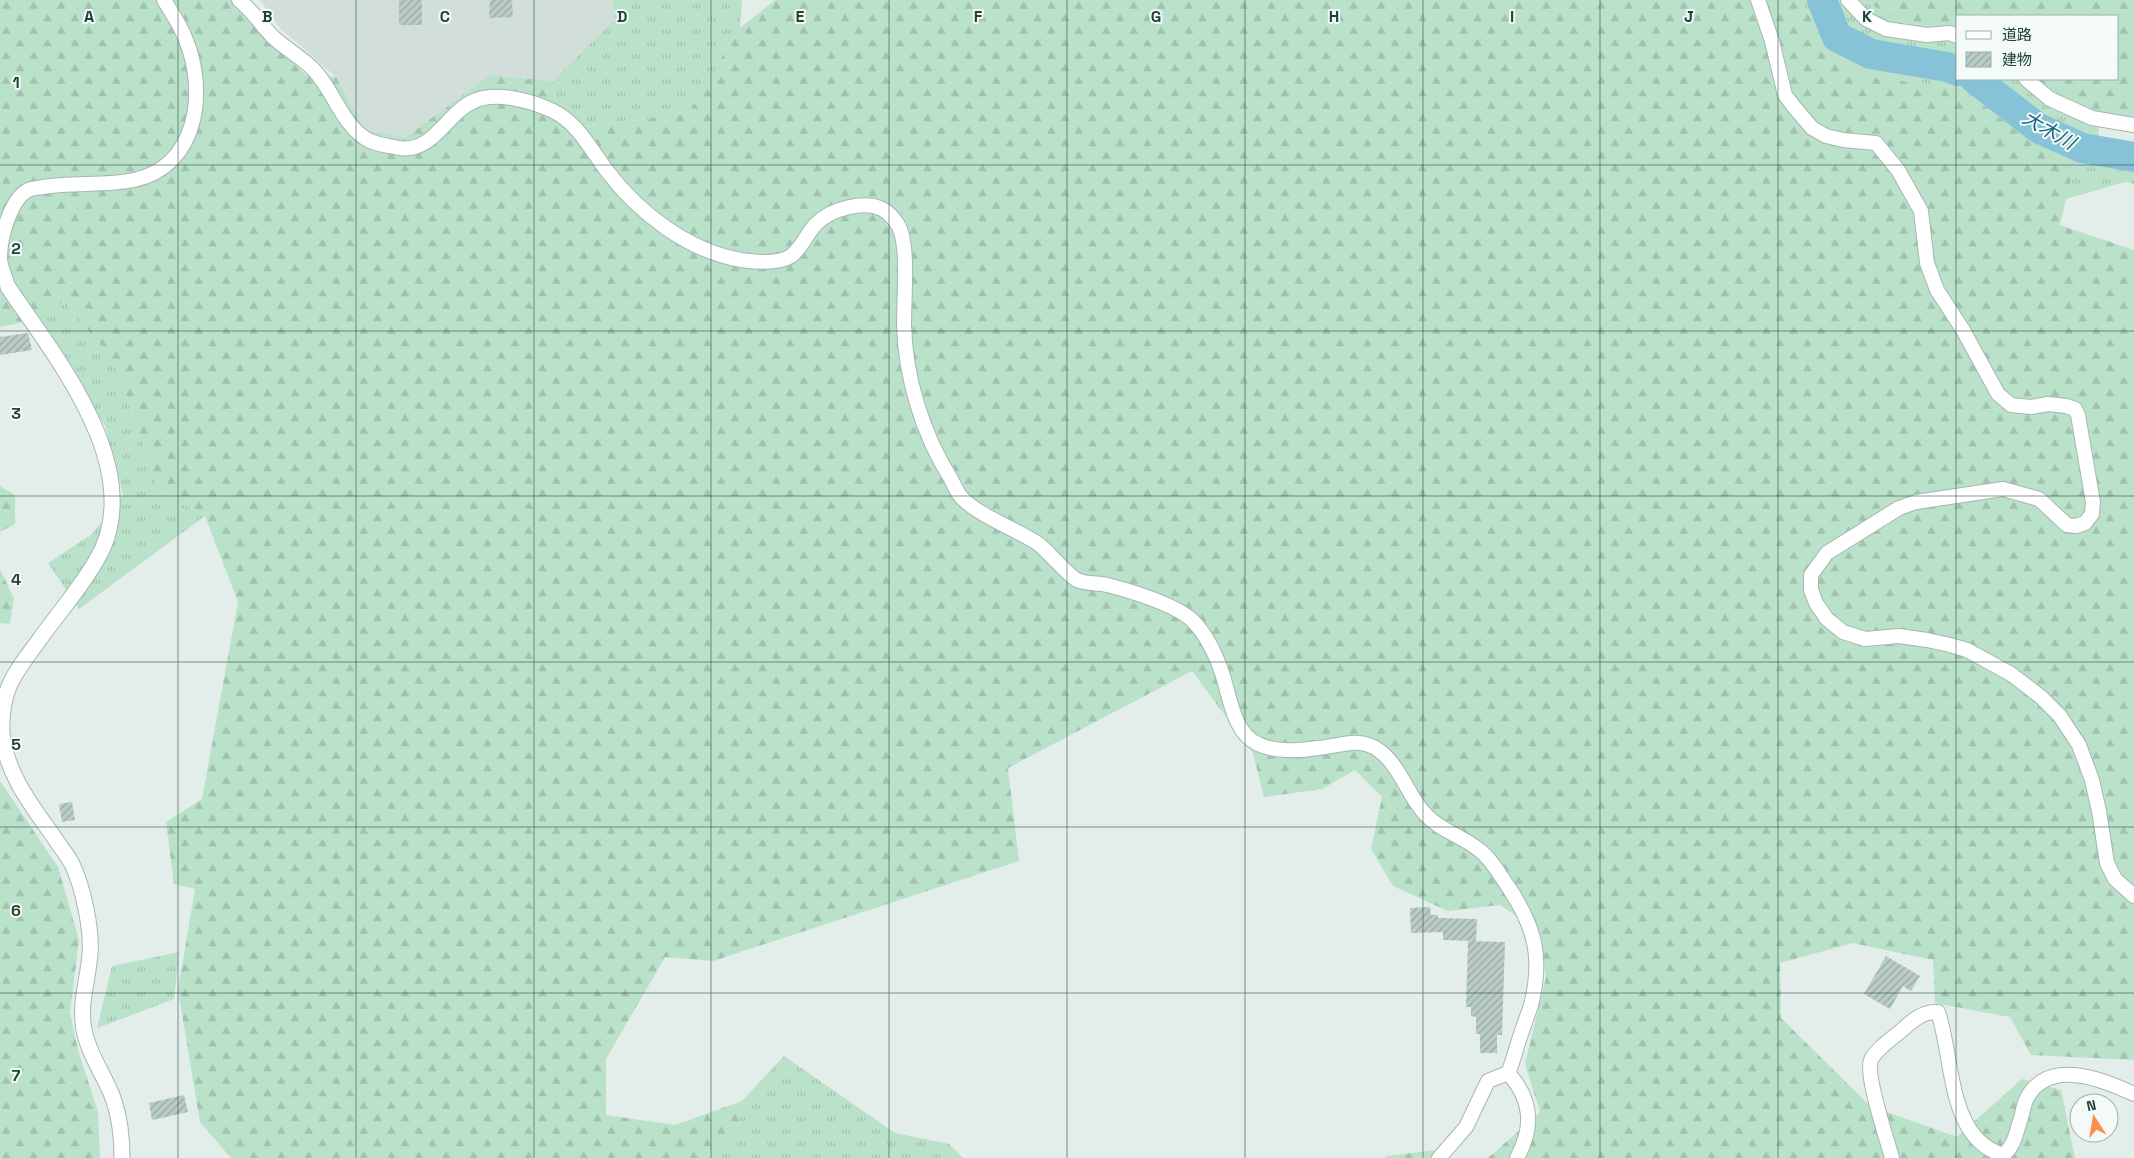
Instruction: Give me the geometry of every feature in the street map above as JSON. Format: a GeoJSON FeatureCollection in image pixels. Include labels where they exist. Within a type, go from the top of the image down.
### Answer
{"type":"FeatureCollection","features":[{"type":"Feature","properties":{"kind":"street"},"geometry":{"type":"LineString","coordinates":[[122,1158],[122,1138],[114,1100],[93,1059],[84,1032],[82,1009],[90,953],[89,931],[82,898],[72,864],[21,791],[11,770],[5,751],[1,708],[8,683],[97,560],[107,534],[112,513],[107,459],[98,434],[67,376],[8,287],[0,260],[2,237],[17,200],[29,189],[54,185],[133,180],[153,173],[169,163],[184,146],[195,114],[197,91],[193,64],[186,40],[164,0]]}},
{"type":"Feature","properties":{"kind":"street"},"geometry":{"type":"LineString","coordinates":[[239,0],[251,9],[270,35],[314,70],[334,96],[350,125],[366,140],[382,145],[409,149],[425,144],[462,107],[479,98],[505,98],[538,105],[559,114],[573,126],[618,186],[656,221],[696,245],[736,260],[775,261],[789,258],[801,245],[815,224],[832,211],[856,206],[880,207],[892,217],[901,229],[904,251],[904,332],[910,371],[920,412],[937,458],[962,498],[1036,542],[1078,580],[1100,583],[1138,593],[1190,618],[1206,638],[1221,670],[1238,725],[1253,743],[1275,749],[1317,749],[1348,742],[1370,745],[1388,758],[1408,792],[1426,815],[1448,832],[1469,842],[1485,854],[1526,914],[1532,930],[1536,965],[1531,1006],[1508,1073],[1488,1081],[1466,1127],[1439,1158]]}},
{"type":"Feature","properties":{"kind":"street"},"geometry":{"type":"LineString","coordinates":[[1758,0],[1772,41],[1785,95],[1795,108],[1812,128],[1826,136],[1843,140],[1876,143],[1898,170],[1921,212],[1927,263],[1937,290],[1963,330],[1998,394],[2011,405],[2031,407],[2048,404],[2075,409],[2078,415],[2093,502],[2092,514],[2085,523],[2076,526],[2067,525],[2039,499],[2003,489],[1916,502],[1899,508],[1827,553],[1811,575],[1811,590],[1816,603],[1827,619],[1843,632],[1865,639],[1899,636],[1927,640],[1967,650],[2011,674],[2042,697],[2060,716],[2079,745],[2092,780],[2107,863],[2115,879],[2134,896]]}},
{"type":"Feature","properties":{"kind":"street"},"geometry":{"type":"LineString","coordinates":[[1848,0],[1866,19],[1886,29],[1927,35],[1949,33],[1956,35]]}},
{"type":"Feature","properties":{"kind":"street"},"geometry":{"type":"LineString","coordinates":[[2027,80],[2050,99],[2092,118],[2134,125]]}},
{"type":"Feature","properties":{"kind":"street"},"geometry":{"type":"LineString","coordinates":[[1892,1158],[1870,1077],[1871,1059],[1886,1042],[1916,1018],[1929,1011],[1938,1012],[1942,1024],[1956,1095],[1964,1121],[1978,1141],[1990,1151],[2003,1155],[2012,1149],[2028,1096],[2041,1082],[2055,1077],[2084,1075],[2112,1084],[2134,1094]]}},
{"type":"Feature","properties":{"kind":"street"},"geometry":{"type":"LineString","coordinates":[[1508,1073],[1521,1086],[1528,1106],[1529,1131],[1517,1158]]}},
{"type":"Feature","properties":{"kind":"shaded area"},"geometry":{"type":"Polygon","coordinates":[[[260,0],[613,0],[614,20],[553,81],[490,75],[406,137],[365,130],[336,77],[281,29],[260,0]]]}},
{"type":"Feature","properties":{"kind":"green space"},"geometry":{"type":"Polygon","coordinates":[[[0,0],[251,0],[252,24],[306,75],[336,77],[365,130],[406,137],[490,75],[553,81],[558,130],[688,114],[740,28],[775,0],[1801,0],[1827,48],[1869,77],[1961,88],[2072,174],[2060,225],[2134,250],[2134,1060],[2031,1055],[2010,1017],[1935,1003],[1933,960],[1853,943],[1780,963],[1781,1018],[1870,1106],[1957,1137],[2022,1079],[2061,1090],[2069,1129],[2069,1143],[2072,1143],[2075,1158],[1488,1158],[1540,1112],[1525,1064],[1546,977],[1540,932],[1500,905],[1448,911],[1393,886],[1371,849],[1382,797],[1355,770],[1322,789],[1264,797],[1253,753],[1192,671],[1008,768],[1019,861],[713,961],[665,957],[606,1059],[606,1115],[675,1125],[742,1101],[738,1135],[704,1158],[231,1158],[200,1122],[178,990],[195,889],[174,884],[166,822],[202,799],[238,602],[205,516],[158,489],[116,364],[65,302],[36,313],[20,323],[0,327],[0,0]]]}},
{"type":"Feature","properties":{"kind":"green space"},"geometry":{"type":"Polygon","coordinates":[[[613,0],[742,0],[740,28],[689,114],[558,130],[553,81],[614,20],[613,0]]]}},
{"type":"Feature","properties":{"kind":"green space"},"geometry":{"type":"Polygon","coordinates":[[[1801,0],[1863,0],[1905,24],[1956,27],[1956,80],[2038,80],[2096,114],[2104,163],[2134,165],[2134,184],[2125,182],[2066,199],[2071,174],[1961,88],[1869,77],[1827,48],[1801,0]]]}},
{"type":"Feature","properties":{"kind":"green space"},"geometry":{"type":"Polygon","coordinates":[[[1863,0],[2134,0],[2134,117],[2096,114],[2038,80],[2119,80],[2119,15],[1956,15],[1956,27],[1905,24],[1863,0]]]}},
{"type":"Feature","properties":{"kind":"green space"},"geometry":{"type":"Polygon","coordinates":[[[65,302],[116,364],[158,489],[205,516],[79,609],[48,563],[92,534],[123,495],[105,426],[36,313],[65,302]]]}},
{"type":"Feature","properties":{"kind":"green space"},"geometry":{"type":"Polygon","coordinates":[[[0,486],[15,495],[15,524],[0,532],[0,486]]]}},
{"type":"Feature","properties":{"kind":"green space"},"geometry":{"type":"Polygon","coordinates":[[[0,569],[14,599],[10,624],[0,623],[0,569]]]}},
{"type":"Feature","properties":{"kind":"green space"},"geometry":{"type":"Polygon","coordinates":[[[0,781],[58,867],[79,940],[70,1013],[78,1050],[98,1112],[100,1158],[0,1158],[0,781]]]}},
{"type":"Feature","properties":{"kind":"green space"},"geometry":{"type":"Polygon","coordinates":[[[179,952],[174,999],[97,1028],[112,966],[179,952]]]}},
{"type":"Feature","properties":{"kind":"green space"},"geometry":{"type":"Polygon","coordinates":[[[784,1056],[895,1133],[949,1144],[963,1158],[704,1158],[738,1135],[742,1101],[784,1056]]]}},
{"type":"Feature","properties":{"kind":"green space"},"geometry":{"type":"Polygon","coordinates":[[[1436,1150],[1449,1158],[1385,1158],[1387,1156],[1436,1150]]]}},
{"type":"Feature","properties":{"kind":"building"},"geometry":{"type":"Polygon","coordinates":[[[399,0],[422,0],[422,25],[399,25],[399,0]]]}},
{"type":"Feature","properties":{"kind":"building"},"geometry":{"type":"Polygon","coordinates":[[[490,0],[512,0],[513,17],[489,18],[490,0]]]}},
{"type":"Feature","properties":{"kind":"building"},"geometry":{"type":"Polygon","coordinates":[[[28,333],[32,350],[0,355],[0,337],[28,333]]]}},
{"type":"Feature","properties":{"kind":"building"},"geometry":{"type":"Polygon","coordinates":[[[72,802],[75,820],[62,822],[59,804],[72,802]]]}},
{"type":"Feature","properties":{"kind":"building"},"geometry":{"type":"Polygon","coordinates":[[[1430,907],[1431,915],[1438,915],[1438,918],[1477,919],[1476,941],[1443,940],[1443,932],[1411,933],[1410,908],[1430,907]]]}},
{"type":"Feature","properties":{"kind":"building"},"geometry":{"type":"Polygon","coordinates":[[[1468,941],[1505,942],[1502,1035],[1497,1035],[1497,1053],[1480,1053],[1480,1034],[1476,1034],[1476,1017],[1471,1016],[1471,1007],[1466,1007],[1468,941]]]}},
{"type":"Feature","properties":{"kind":"building"},"geometry":{"type":"Polygon","coordinates":[[[1886,956],[1920,976],[1911,991],[1903,986],[1890,1009],[1864,994],[1886,956]]]}},
{"type":"Feature","properties":{"kind":"building"},"geometry":{"type":"Polygon","coordinates":[[[184,1095],[188,1112],[152,1120],[149,1103],[184,1095]]]}},
{"type":"Feature","properties":{"kind":"waterway","name":"大木川"},"geometry":{"type":"LineString","coordinates":[[1822,0],[1837,37],[1871,54],[1947,67],[1956,70]]}},
{"type":"Feature","properties":{"kind":"waterway","name":"大木川"},"geometry":{"type":"LineString","coordinates":[[1976,80],[2038,128],[2082,148],[2134,157]]}}]}
